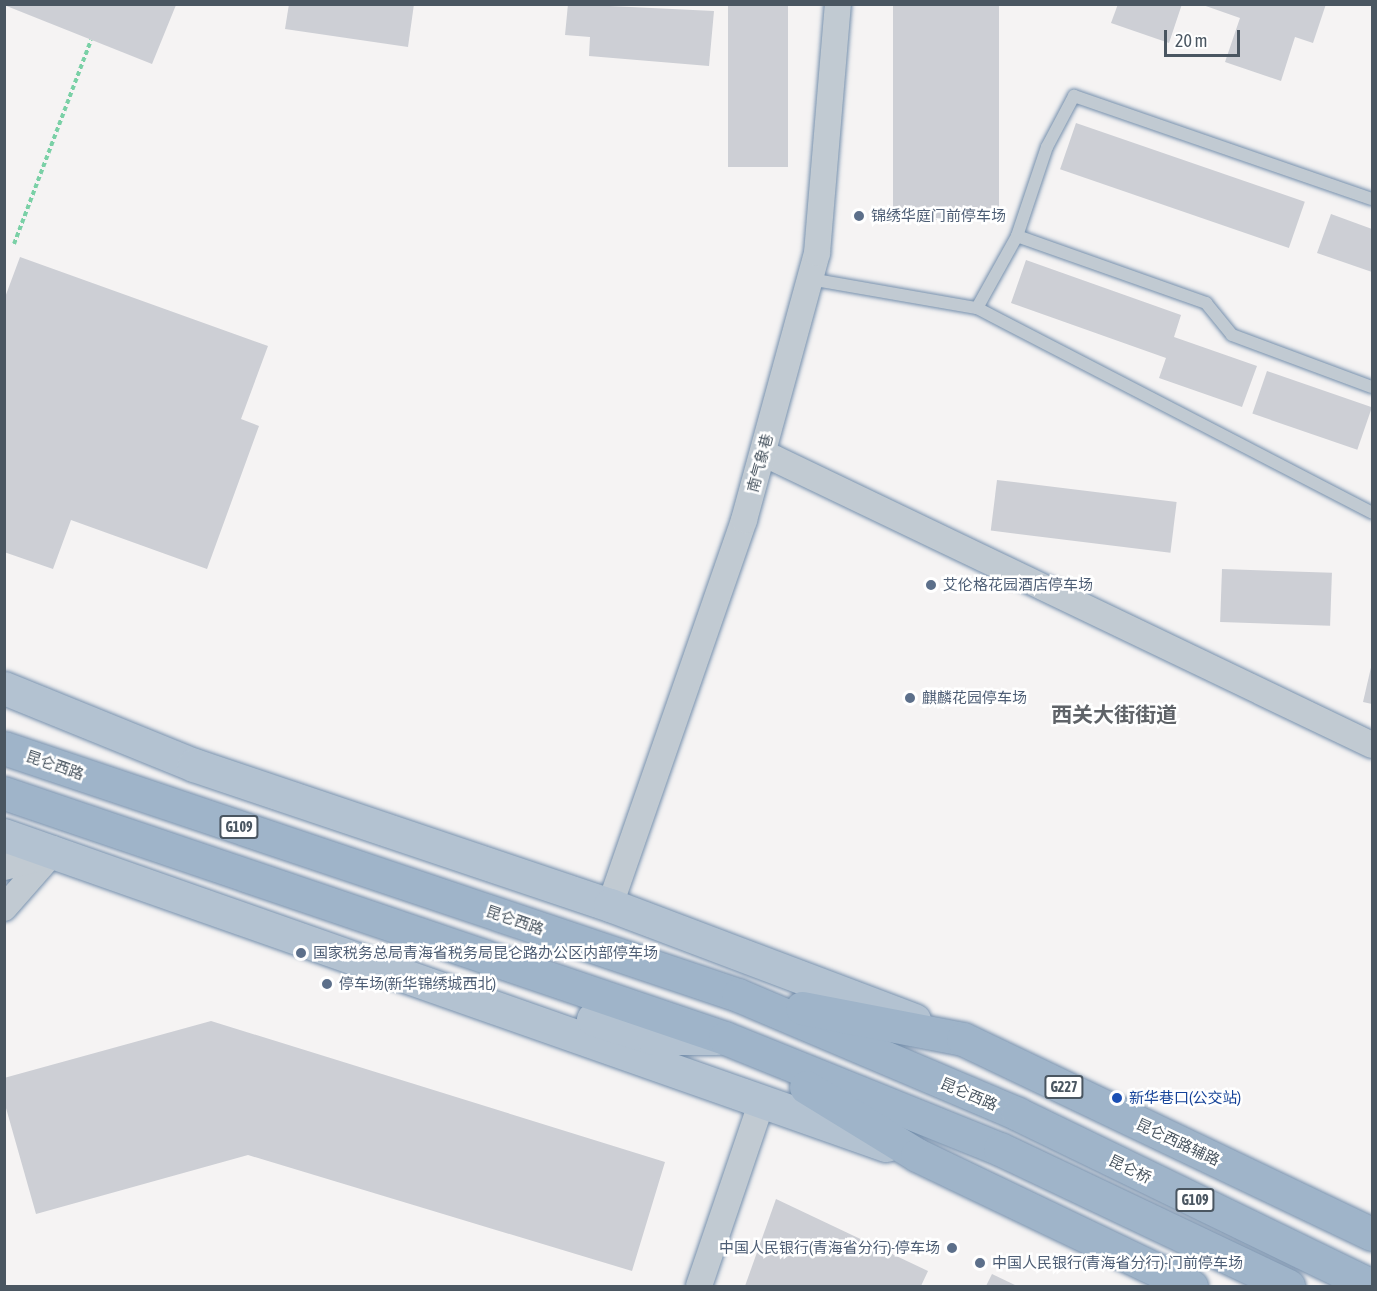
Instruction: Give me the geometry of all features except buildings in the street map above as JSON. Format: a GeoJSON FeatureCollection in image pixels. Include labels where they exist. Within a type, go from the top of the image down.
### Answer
{"type":"FeatureCollection","features":[{"type":"Feature","properties":{"kind":"highway","name":"昆仑西路"},"geometry":{"type":"LineString","coordinates":[[4,748],[738,995],[1018,1114]]}},
{"type":"Feature","properties":{"kind":"highway","name":"G109"},"geometry":{"type":"LineString","coordinates":[[4,793],[725,1038],[1000,1149],[1288,1287]]}},
{"type":"Feature","properties":{"kind":"highway","name":"昆仑西路辅路"},"geometry":{"type":"LineString","coordinates":[[738,995],[963,1039],[1372,1234]]}},
{"type":"Feature","properties":{"kind":"highway"},"geometry":{"type":"LineString","coordinates":[[725,1038],[917,1155],[1191,1287]]}},
{"type":"Feature","properties":{"kind":"highway","name":"昆仑桥"},"geometry":{"type":"LineString","coordinates":[[1018,1114],[1372,1286]]}},
{"type":"Feature","properties":{"kind":"main road"},"geometry":{"type":"LineString","coordinates":[[4,688],[194,765],[417,838],[610,905],[963,1039]]}},
{"type":"Feature","properties":{"kind":"main road"},"geometry":{"type":"LineString","coordinates":[[4,835],[917,1155]]}},
{"type":"Feature","properties":{"kind":"main road"},"geometry":{"type":"LineString","coordinates":[[417,838],[559,912],[671,949],[738,995]]}},
{"type":"Feature","properties":{"kind":"main road"},"geometry":{"type":"LineString","coordinates":[[451,992],[536,1001],[653,1038],[725,1038]]}},
{"type":"Feature","properties":{"kind":"street","name":"南气象巷"},"geometry":{"type":"LineString","coordinates":[[610,905],[763,453],[817,253],[837,4]]}},
{"type":"Feature","properties":{"kind":"street"},"geometry":{"type":"LineString","coordinates":[[763,453],[1372,745]]}},
{"type":"Feature","properties":{"kind":"street"},"geometry":{"type":"LineString","coordinates":[[4,864],[53,852]]}},
{"type":"Feature","properties":{"kind":"street"},"geometry":{"type":"LineString","coordinates":[[4,909],[53,852]]}},
{"type":"Feature","properties":{"kind":"street"},"geometry":{"type":"LineString","coordinates":[[699,1287],[762,1101]]}},
{"type":"Feature","properties":{"kind":"lane"},"geometry":{"type":"LineString","coordinates":[[977,308],[1017,236],[1047,147],[1074,96],[1372,199]]}},
{"type":"Feature","properties":{"kind":"lane"},"geometry":{"type":"LineString","coordinates":[[1017,236],[1206,303],[1232,335],[1372,387]]}},
{"type":"Feature","properties":{"kind":"lane"},"geometry":{"type":"LineString","coordinates":[[810,279],[977,308],[1372,513]]}},
{"type":"Feature","properties":{"kind":"path"},"geometry":{"type":"LineString","coordinates":[[14,244],[91,40]]}},
{"type":"Feature","properties":{"kind":"place","name":"锦绣华庭门前停车场"},"geometry":{"type":"Point","coordinates":[859,216]}},
{"type":"Feature","properties":{"kind":"place","name":"艾伦格花园酒店停车场"},"geometry":{"type":"Point","coordinates":[931,585]}},
{"type":"Feature","properties":{"kind":"place","name":"麒麟花园停车场"},"geometry":{"type":"Point","coordinates":[910,698]}},
{"type":"Feature","properties":{"kind":"place","name":"国家税务总局青海省税务局昆仑路办公区内部停车场"},"geometry":{"type":"Point","coordinates":[301,953]}},
{"type":"Feature","properties":{"kind":"place","name":"停车场(新华锦绣城西北)"},"geometry":{"type":"Point","coordinates":[327,984]}},
{"type":"Feature","properties":{"kind":"place","name":"新华巷口(公交站)"},"geometry":{"type":"Point","coordinates":[1117,1098]}},
{"type":"Feature","properties":{"kind":"place","name":"中国人民银行(青海省分行)-停车场"},"geometry":{"type":"Point","coordinates":[952,1248]}},
{"type":"Feature","properties":{"kind":"place","name":"中国人民银行(青海省分行)-门前停车场"},"geometry":{"type":"Point","coordinates":[980,1263]}},
{"type":"Feature","properties":{"kind":"district","name":"西关大街街道"},"geometry":{"type":"Point","coordinates":[1114,714]}}]}
